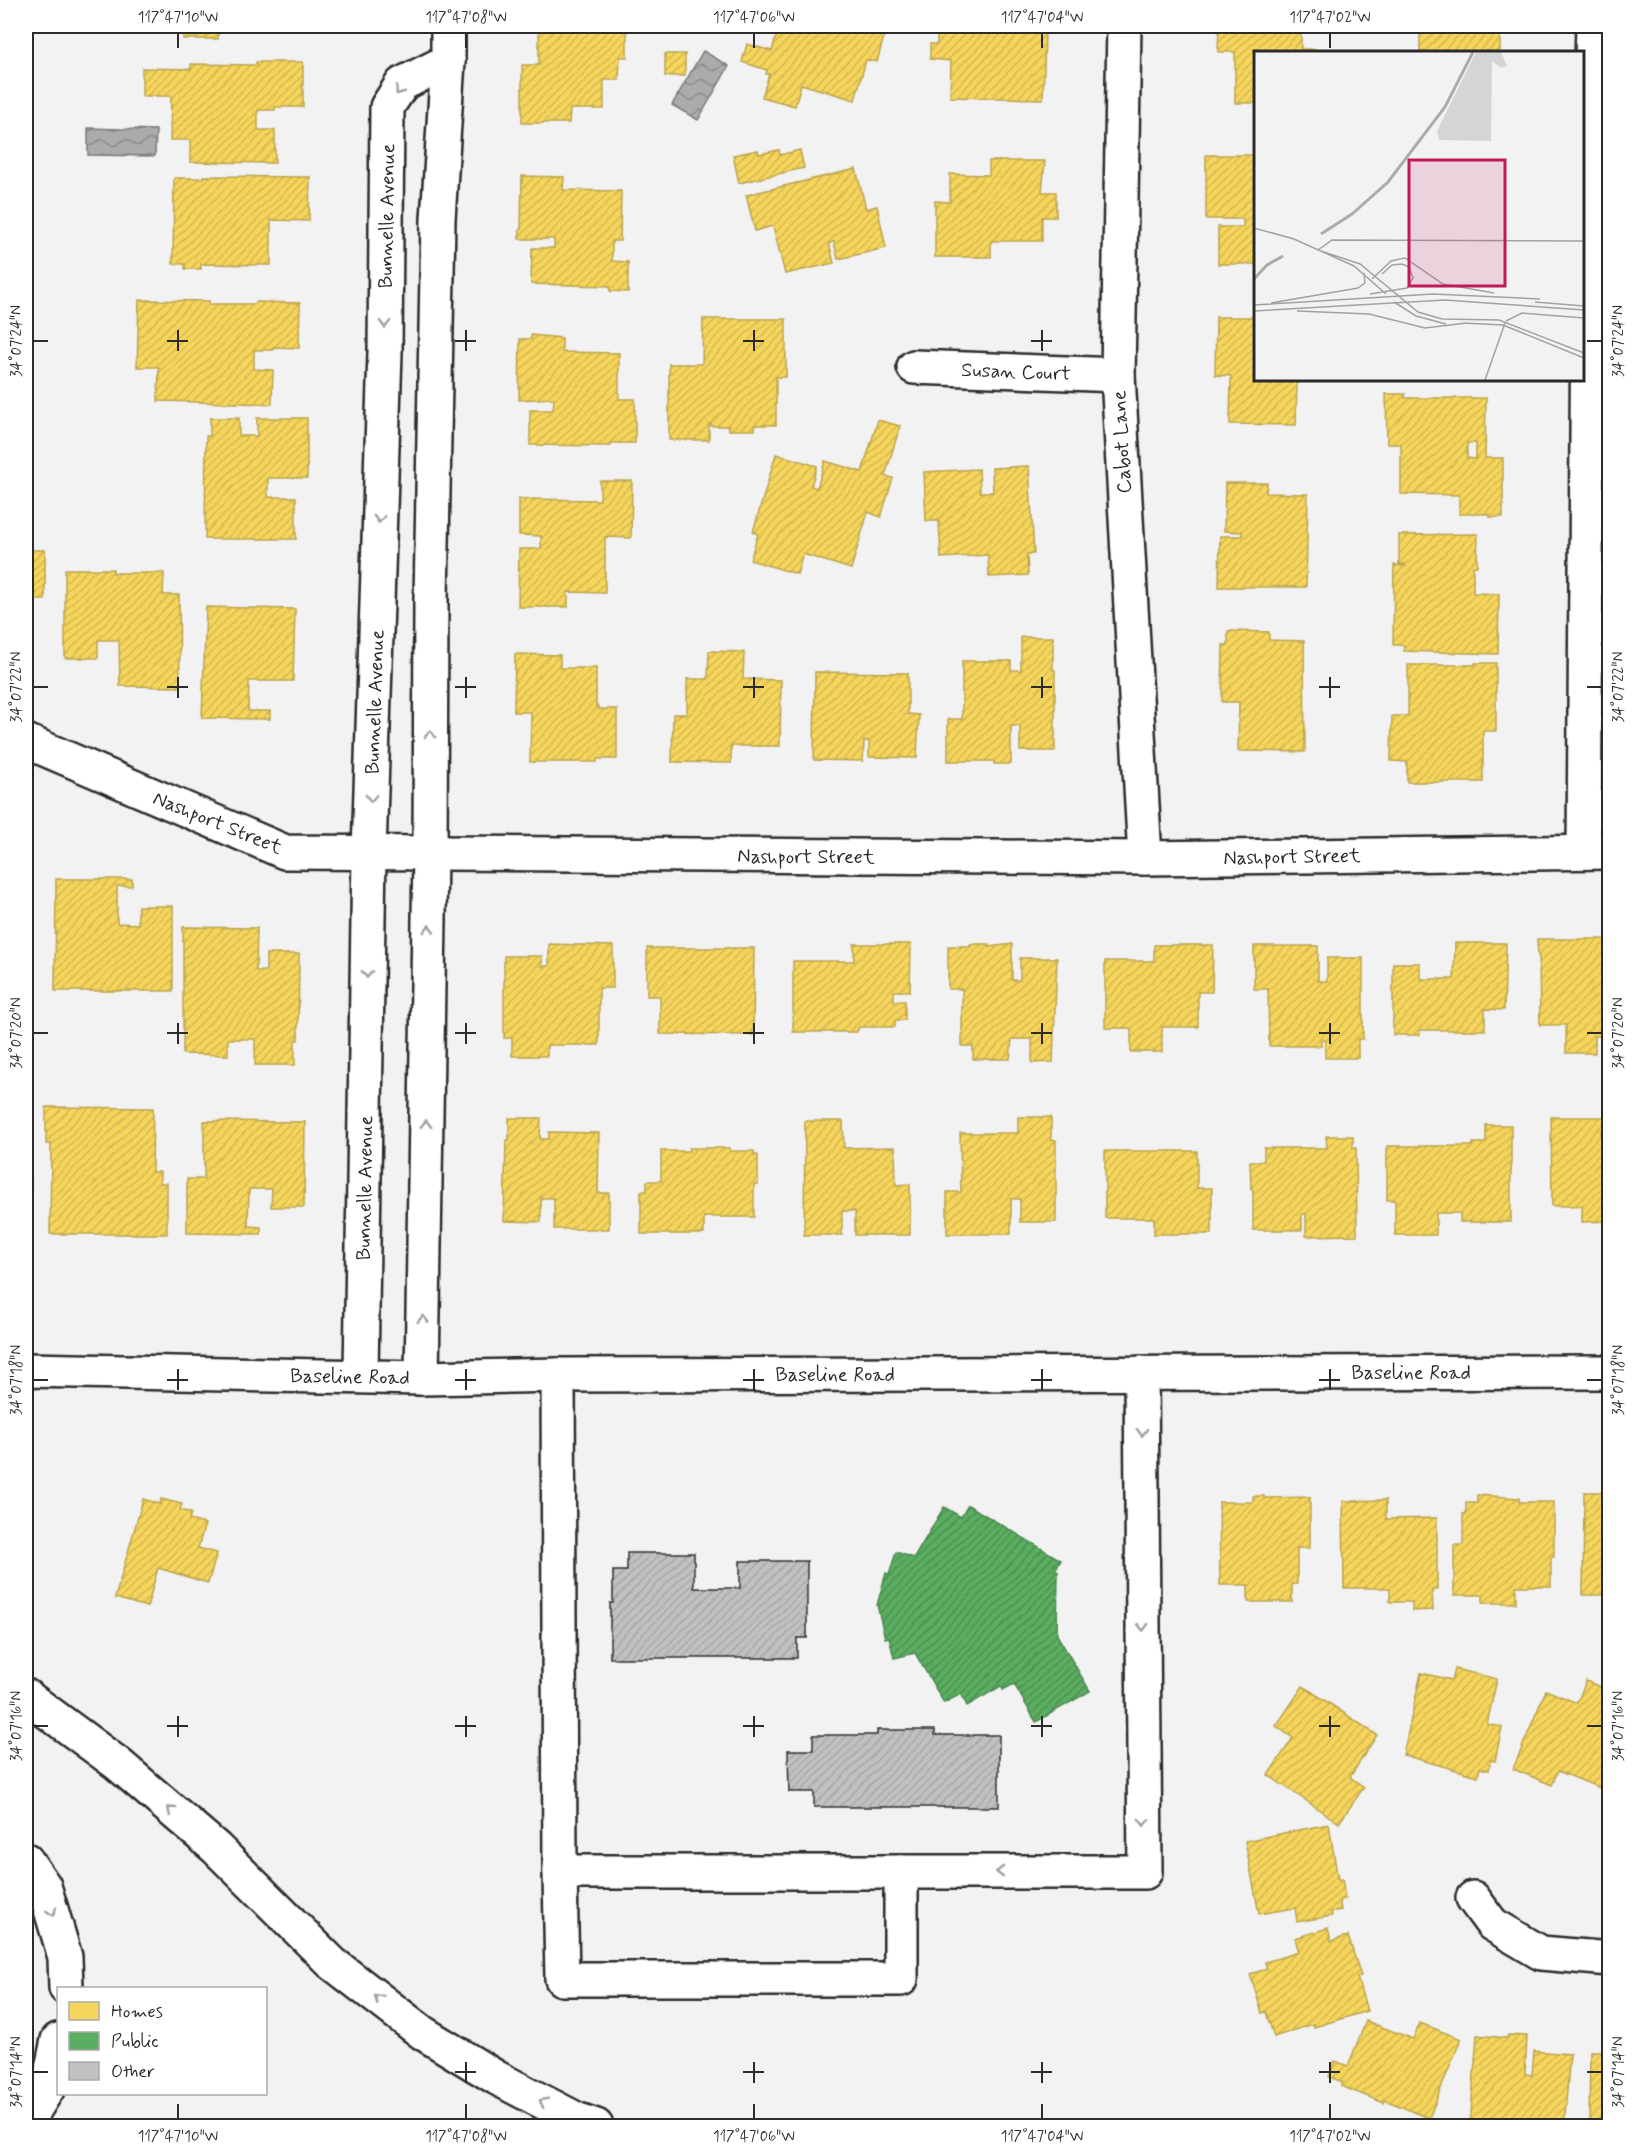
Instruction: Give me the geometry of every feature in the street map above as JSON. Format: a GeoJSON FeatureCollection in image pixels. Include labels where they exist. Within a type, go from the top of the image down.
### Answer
{"type":"FeatureCollection","features":[{"type":"Feature","properties":{"kind":"main road"},"geometry":{"type":"LineString","coordinates":[[422,1378],[430,853],[431,600],[438,231],[448,26]]}},
{"type":"Feature","properties":{"kind":"main road","name":"Cabot Lane"},"geometry":{"type":"LineString","coordinates":[[1124,26],[1118,375],[1144,858]]}},
{"type":"Feature","properties":{"kind":"main road"},"geometry":{"type":"LineString","coordinates":[[1593,26],[1589,180],[1597,852]]}},
{"type":"Feature","properties":{"kind":"main road","name":"Bunnelle Avenue"},"geometry":{"type":"LineString","coordinates":[[361,1375],[369,853],[385,352],[387,107],[402,84],[448,61]]}},
{"type":"Feature","properties":{"kind":"main road","name":"Susan Court"},"geometry":{"type":"LineString","coordinates":[[914,367],[1118,375]]}},
{"type":"Feature","properties":{"kind":"main road","name":"Nashport Street"},"geometry":{"type":"LineString","coordinates":[[26,741],[285,852],[1144,858],[1597,852]]}},
{"type":"Feature","properties":{"kind":"main road","name":"Baseline Road"},"geometry":{"type":"LineString","coordinates":[[26,1370],[422,1378],[558,1375],[1610,1372]]}},
{"type":"Feature","properties":{"kind":"main road"},"geometry":{"type":"LineString","coordinates":[[560,1872],[1144,1872],[1142,1373]]}},
{"type":"Feature","properties":{"kind":"main road"},"geometry":{"type":"LineString","coordinates":[[558,1375],[562,1978],[901,1978],[901,1872]]}},
{"type":"Feature","properties":{"kind":"main road"},"geometry":{"type":"LineString","coordinates":[[26,1696],[118,1764],[216,1848],[332,1963],[423,2033],[497,2078],[596,2127]]}},
{"type":"Feature","properties":{"kind":"main road"},"geometry":{"type":"LineString","coordinates":[[26,1860],[44,1886],[65,1957],[66,1987]]}},
{"type":"Feature","properties":{"kind":"main road"},"geometry":{"type":"LineString","coordinates":[[1473,1898],[1492,1924],[1541,1953],[1610,1959]]}},
{"type":"Feature","properties":{"kind":"main road"},"geometry":{"type":"LineString","coordinates":[[26,2123],[48,2088],[57,2045]]}},
{"type":"Feature","properties":{"kind":"water"},"geometry":{"type":"Polygon","coordinates":[[[703,51],[729,66],[698,120],[672,105],[703,51]]]}},
{"type":"Feature","properties":{"kind":"water"},"geometry":{"type":"Polygon","coordinates":[[[88,128],[156,130],[155,156],[88,155],[88,128]]]}},
{"type":"Feature","properties":{"kind":"building: Homes"},"geometry":{"type":"Polygon","coordinates":[[[183,26],[218,26],[218,39],[183,39],[183,26]]]}},
{"type":"Feature","properties":{"kind":"building: Homes"},"geometry":{"type":"Polygon","coordinates":[[[539,26],[627,26],[627,57],[620,57],[619,80],[604,80],[604,109],[570,109],[569,123],[522,123],[522,65],[539,65],[539,26]]]}},
{"type":"Feature","properties":{"kind":"building: Homes"},"geometry":{"type":"Polygon","coordinates":[[[779,26],[887,26],[877,62],[866,60],[855,100],[801,84],[795,106],[762,97],[769,74],[766,74],[767,70],[742,62],[747,44],[772,51],[779,26]]]}},
{"type":"Feature","properties":{"kind":"building: Homes"},"geometry":{"type":"Polygon","coordinates":[[[937,26],[995,26],[995,31],[1045,32],[1043,99],[950,97],[951,61],[930,59],[930,44],[937,44],[937,26]]]}},
{"type":"Feature","properties":{"kind":"building: Homes"},"geometry":{"type":"Polygon","coordinates":[[[1219,26],[1301,26],[1301,49],[1315,49],[1315,51],[1254,51],[1254,103],[1235,103],[1235,52],[1218,52],[1219,26]]]}},
{"type":"Feature","properties":{"kind":"building: Homes"},"geometry":{"type":"Polygon","coordinates":[[[1420,26],[1490,26],[1490,30],[1500,30],[1500,51],[1420,51],[1420,26]]]}},
{"type":"Feature","properties":{"kind":"building: Homes"},"geometry":{"type":"Polygon","coordinates":[[[665,54],[685,54],[685,76],[665,76],[665,54]]]}},
{"type":"Feature","properties":{"kind":"building: Homes"},"geometry":{"type":"Polygon","coordinates":[[[256,62],[303,62],[303,107],[275,107],[275,110],[258,110],[258,130],[275,130],[275,163],[190,162],[190,140],[170,140],[171,96],[142,96],[142,68],[191,69],[191,64],[256,65],[256,62]]]}},
{"type":"Feature","properties":{"kind":"building: Homes"},"geometry":{"type":"Polygon","coordinates":[[[758,150],[759,154],[779,150],[780,155],[800,150],[804,168],[739,183],[733,155],[758,150]]]}},
{"type":"Feature","properties":{"kind":"building: Homes"},"geometry":{"type":"Polygon","coordinates":[[[1206,155],[1254,155],[1254,264],[1218,264],[1218,227],[1243,227],[1243,219],[1206,219],[1206,155]]]}},
{"type":"Feature","properties":{"kind":"building: Homes"},"geometry":{"type":"Polygon","coordinates":[[[989,161],[1045,161],[1042,192],[1056,192],[1056,217],[1042,217],[1042,241],[991,241],[991,257],[935,257],[935,201],[950,202],[950,174],[989,175],[989,161]]]}},
{"type":"Feature","properties":{"kind":"building: Homes"},"geometry":{"type":"Polygon","coordinates":[[[856,169],[866,209],[877,206],[886,248],[838,259],[834,242],[829,243],[834,263],[785,274],[773,226],[755,231],[746,195],[856,169]]]}},
{"type":"Feature","properties":{"kind":"building: Homes"},"geometry":{"type":"Polygon","coordinates":[[[203,176],[310,177],[309,221],[271,220],[271,265],[201,264],[201,269],[185,269],[185,264],[173,264],[174,178],[203,178],[203,176]]]}},
{"type":"Feature","properties":{"kind":"building: Homes"},"geometry":{"type":"Polygon","coordinates":[[[522,176],[564,177],[563,190],[621,191],[620,241],[612,241],[612,261],[628,262],[628,292],[610,291],[610,286],[531,284],[532,248],[554,248],[554,239],[519,239],[522,176]]]}},
{"type":"Feature","properties":{"kind":"building: Homes"},"geometry":{"type":"Polygon","coordinates":[[[139,300],[209,301],[209,304],[300,303],[299,348],[273,347],[273,350],[254,350],[254,369],[273,370],[272,404],[158,401],[159,367],[137,367],[139,300]]]}},
{"type":"Feature","properties":{"kind":"building: Homes"},"geometry":{"type":"Polygon","coordinates":[[[1216,317],[1254,317],[1254,381],[1297,381],[1296,425],[1230,424],[1231,376],[1215,375],[1216,317]]]}},
{"type":"Feature","properties":{"kind":"building: Homes"},"geometry":{"type":"Polygon","coordinates":[[[703,319],[786,319],[786,377],[776,377],[776,425],[755,425],[755,430],[729,430],[729,426],[709,424],[709,440],[669,440],[669,364],[702,364],[703,319]]]}},
{"type":"Feature","properties":{"kind":"building: Homes"},"geometry":{"type":"Polygon","coordinates":[[[531,335],[562,338],[562,352],[619,353],[619,399],[635,399],[635,443],[611,443],[611,446],[530,445],[530,410],[553,410],[554,398],[519,400],[520,339],[531,339],[531,335]]]}},
{"type":"Feature","properties":{"kind":"building: Homes"},"geometry":{"type":"Polygon","coordinates":[[[1386,394],[1405,394],[1405,398],[1486,398],[1485,458],[1503,458],[1503,517],[1489,517],[1489,514],[1459,514],[1459,495],[1401,494],[1401,444],[1387,444],[1386,394]],[[1467,443],[1467,458],[1476,459],[1476,443],[1467,443]]]}},
{"type":"Feature","properties":{"kind":"building: Homes"},"geometry":{"type":"Polygon","coordinates":[[[210,418],[239,418],[239,436],[257,436],[257,418],[307,418],[307,478],[268,478],[268,497],[296,497],[296,539],[205,539],[206,436],[210,436],[210,418]]]}},
{"type":"Feature","properties":{"kind":"building: Homes"},"geometry":{"type":"Polygon","coordinates":[[[878,420],[900,426],[885,476],[893,478],[881,517],[868,512],[851,569],[803,554],[797,574],[750,560],[758,534],[753,532],[776,454],[817,466],[811,486],[817,488],[825,461],[862,472],[878,420]]]}},
{"type":"Feature","properties":{"kind":"building: Homes"},"geometry":{"type":"Polygon","coordinates":[[[1029,466],[1034,554],[1027,554],[1028,575],[989,577],[988,555],[941,558],[939,521],[926,521],[924,472],[979,469],[980,492],[993,492],[992,468],[1029,466]]]}},
{"type":"Feature","properties":{"kind":"building: Homes"},"geometry":{"type":"Polygon","coordinates":[[[600,481],[632,481],[631,538],[605,537],[605,593],[568,592],[568,607],[518,607],[519,549],[541,549],[541,536],[519,535],[519,499],[600,500],[600,481]]]}},
{"type":"Feature","properties":{"kind":"building: Homes"},"geometry":{"type":"Polygon","coordinates":[[[1225,483],[1267,483],[1266,493],[1308,494],[1306,587],[1219,587],[1220,536],[1242,536],[1242,532],[1224,531],[1225,483]]]}},
{"type":"Feature","properties":{"kind":"building: Homes"},"geometry":{"type":"Polygon","coordinates":[[[26,488],[28,488],[28,550],[45,550],[45,600],[26,600],[26,488]]]}},
{"type":"Feature","properties":{"kind":"building: Homes"},"geometry":{"type":"Polygon","coordinates":[[[1478,534],[1477,566],[1473,566],[1473,593],[1499,594],[1498,654],[1404,651],[1404,645],[1393,645],[1394,565],[1405,566],[1405,564],[1399,564],[1399,535],[1478,534]]]}},
{"type":"Feature","properties":{"kind":"building: Homes"},"geometry":{"type":"Polygon","coordinates":[[[65,569],[113,569],[113,573],[164,573],[163,595],[179,595],[180,687],[120,686],[119,640],[98,640],[98,658],[65,658],[65,569]]]}},
{"type":"Feature","properties":{"kind":"building: Homes"},"geometry":{"type":"Polygon","coordinates":[[[206,607],[295,609],[293,681],[249,681],[248,711],[270,711],[270,719],[202,718],[206,607]]]}},
{"type":"Feature","properties":{"kind":"building: Homes"},"geometry":{"type":"Polygon","coordinates":[[[1228,631],[1269,632],[1269,640],[1304,641],[1305,752],[1238,751],[1239,702],[1222,702],[1223,645],[1228,645],[1228,631]]]}},
{"type":"Feature","properties":{"kind":"building: Homes"},"geometry":{"type":"Polygon","coordinates":[[[1021,637],[1053,637],[1055,751],[1020,751],[1020,726],[1011,726],[1011,764],[994,764],[994,761],[948,761],[948,719],[962,719],[962,661],[1011,661],[1011,670],[1021,670],[1021,637]]]}},
{"type":"Feature","properties":{"kind":"building: Homes"},"geometry":{"type":"Polygon","coordinates":[[[709,651],[744,652],[743,679],[781,680],[780,746],[731,746],[731,763],[672,762],[673,714],[687,714],[687,679],[708,679],[709,651]]]}},
{"type":"Feature","properties":{"kind":"building: Homes"},"geometry":{"type":"Polygon","coordinates":[[[515,654],[560,655],[560,668],[596,668],[596,706],[598,709],[617,709],[617,759],[597,759],[597,762],[530,762],[531,712],[514,712],[515,654]]]}},
{"type":"Feature","properties":{"kind":"building: Homes"},"geometry":{"type":"Polygon","coordinates":[[[1475,663],[1496,663],[1496,731],[1483,731],[1483,782],[1407,782],[1407,762],[1391,761],[1392,716],[1408,716],[1408,665],[1475,665],[1475,663]]]}},
{"type":"Feature","properties":{"kind":"building: Homes"},"geometry":{"type":"Polygon","coordinates":[[[815,672],[908,673],[908,714],[919,715],[917,758],[869,757],[869,741],[864,741],[863,761],[814,760],[815,672]]]}},
{"type":"Feature","properties":{"kind":"building: Homes"},"geometry":{"type":"Polygon","coordinates":[[[56,879],[132,879],[132,886],[117,886],[117,923],[138,924],[138,906],[173,906],[173,991],[55,991],[56,879]]]}},
{"type":"Feature","properties":{"kind":"building: Homes"},"geometry":{"type":"Polygon","coordinates":[[[183,927],[257,928],[256,971],[266,971],[266,954],[299,954],[298,1040],[295,1040],[295,1065],[255,1065],[255,1039],[228,1039],[228,1055],[183,1054],[183,927]]]}},
{"type":"Feature","properties":{"kind":"building: Homes"},"geometry":{"type":"Polygon","coordinates":[[[1537,939],[1608,939],[1610,1036],[1595,1036],[1595,1053],[1566,1053],[1566,1025],[1540,1025],[1537,939]]]}},
{"type":"Feature","properties":{"kind":"building: Homes"},"geometry":{"type":"Polygon","coordinates":[[[1455,943],[1506,943],[1504,1010],[1485,1009],[1485,1030],[1420,1030],[1420,1035],[1393,1035],[1393,963],[1420,963],[1420,979],[1454,979],[1455,943]]]}},
{"type":"Feature","properties":{"kind":"building: Homes"},"geometry":{"type":"Polygon","coordinates":[[[549,944],[613,946],[613,988],[599,988],[599,1045],[547,1045],[547,1056],[512,1056],[512,1038],[504,1038],[504,956],[542,956],[542,966],[549,966],[549,944]]]}},
{"type":"Feature","properties":{"kind":"building: Homes"},"geometry":{"type":"Polygon","coordinates":[[[854,944],[911,944],[910,991],[894,991],[894,1001],[905,1001],[905,1020],[895,1020],[895,1027],[859,1027],[857,1032],[793,1032],[793,961],[854,961],[854,944]]]}},
{"type":"Feature","properties":{"kind":"building: Homes"},"geometry":{"type":"Polygon","coordinates":[[[971,944],[989,944],[989,947],[1012,944],[1012,980],[1020,980],[1020,958],[1057,958],[1053,1062],[1032,1063],[1032,1039],[1012,1039],[1010,1059],[973,1059],[973,1046],[962,1046],[962,989],[948,989],[948,946],[971,946],[971,944]]]}},
{"type":"Feature","properties":{"kind":"building: Homes"},"geometry":{"type":"Polygon","coordinates":[[[1154,945],[1213,945],[1212,992],[1198,992],[1198,1027],[1162,1027],[1162,1052],[1131,1052],[1131,1028],[1105,1028],[1105,961],[1154,961],[1154,945]]]}},
{"type":"Feature","properties":{"kind":"building: Homes"},"geometry":{"type":"Polygon","coordinates":[[[1254,946],[1318,946],[1318,981],[1327,981],[1327,958],[1363,958],[1363,1039],[1358,1039],[1358,1058],[1325,1058],[1325,1040],[1321,1040],[1321,1046],[1269,1046],[1268,989],[1254,989],[1254,946]]]}},
{"type":"Feature","properties":{"kind":"building: Homes"},"geometry":{"type":"Polygon","coordinates":[[[647,948],[754,948],[753,1035],[660,1034],[660,996],[647,996],[647,948]]]}},
{"type":"Feature","properties":{"kind":"building: Homes"},"geometry":{"type":"Polygon","coordinates":[[[46,1107],[153,1108],[152,1172],[160,1172],[160,1183],[167,1183],[167,1234],[50,1234],[51,1144],[46,1144],[46,1107]]]}},
{"type":"Feature","properties":{"kind":"building: Homes"},"geometry":{"type":"Polygon","coordinates":[[[1018,1117],[1051,1117],[1051,1140],[1056,1140],[1056,1222],[1020,1222],[1020,1199],[1011,1199],[1011,1234],[947,1234],[947,1192],[961,1192],[960,1133],[1018,1133],[1018,1117]]]}},
{"type":"Feature","properties":{"kind":"building: Homes"},"geometry":{"type":"Polygon","coordinates":[[[1551,1117],[1608,1117],[1608,1130],[1601,1130],[1601,1138],[1610,1138],[1610,1242],[1609,1221],[1582,1222],[1582,1206],[1552,1206],[1551,1117]]]}},
{"type":"Feature","properties":{"kind":"building: Homes"},"geometry":{"type":"Polygon","coordinates":[[[509,1118],[541,1118],[540,1139],[549,1139],[549,1132],[599,1133],[598,1193],[609,1193],[609,1229],[554,1229],[554,1198],[541,1198],[541,1222],[504,1221],[506,1140],[509,1140],[509,1118]]]}},
{"type":"Feature","properties":{"kind":"building: Homes"},"geometry":{"type":"Polygon","coordinates":[[[204,1121],[305,1122],[304,1207],[271,1207],[272,1189],[249,1189],[248,1226],[261,1227],[261,1234],[187,1233],[187,1179],[204,1179],[204,1121]]]}},
{"type":"Feature","properties":{"kind":"building: Homes"},"geometry":{"type":"Polygon","coordinates":[[[805,1121],[843,1121],[844,1148],[895,1147],[896,1185],[910,1184],[910,1235],[855,1235],[855,1211],[842,1211],[842,1235],[804,1235],[805,1121]]]}},
{"type":"Feature","properties":{"kind":"building: Homes"},"geometry":{"type":"Polygon","coordinates":[[[1486,1125],[1511,1125],[1511,1222],[1460,1222],[1460,1213],[1436,1213],[1436,1235],[1395,1235],[1395,1200],[1387,1200],[1387,1146],[1473,1146],[1473,1143],[1486,1143],[1486,1125]]]}},
{"type":"Feature","properties":{"kind":"building: Homes"},"geometry":{"type":"Polygon","coordinates":[[[1326,1136],[1353,1136],[1353,1148],[1356,1148],[1357,1235],[1306,1236],[1306,1214],[1302,1214],[1302,1230],[1253,1230],[1250,1161],[1264,1161],[1264,1148],[1327,1148],[1326,1136]]]}},
{"type":"Feature","properties":{"kind":"building: Homes"},"geometry":{"type":"Polygon","coordinates":[[[689,1148],[730,1148],[730,1151],[754,1151],[754,1155],[758,1155],[758,1184],[754,1184],[754,1217],[704,1217],[704,1234],[641,1234],[641,1191],[647,1191],[647,1181],[661,1181],[661,1151],[689,1151],[689,1148]]]}},
{"type":"Feature","properties":{"kind":"building: Homes"},"geometry":{"type":"Polygon","coordinates":[[[1105,1151],[1197,1151],[1197,1188],[1212,1188],[1212,1234],[1154,1234],[1154,1218],[1105,1218],[1105,1151]]]}},
{"type":"Feature","properties":{"kind":"building: Homes"},"geometry":{"type":"Polygon","coordinates":[[[26,1178],[31,1178],[31,1232],[26,1232],[26,1178]]]}},
{"type":"Feature","properties":{"kind":"building: Homes"},"geometry":{"type":"Polygon","coordinates":[[[1584,1492],[1610,1492],[1610,1595],[1583,1595],[1584,1492]]]}},
{"type":"Feature","properties":{"kind":"building: Homes"},"geometry":{"type":"Polygon","coordinates":[[[1477,1495],[1519,1498],[1519,1502],[1554,1502],[1554,1557],[1551,1557],[1551,1586],[1516,1586],[1516,1603],[1483,1603],[1483,1595],[1454,1595],[1454,1545],[1463,1545],[1463,1514],[1466,1514],[1466,1503],[1477,1503],[1477,1495]]]}},
{"type":"Feature","properties":{"kind":"building: Homes"},"geometry":{"type":"Polygon","coordinates":[[[1253,1496],[1264,1496],[1264,1498],[1310,1497],[1310,1548],[1297,1548],[1297,1584],[1292,1584],[1292,1602],[1248,1602],[1248,1585],[1220,1585],[1219,1502],[1253,1502],[1253,1496]]]}},
{"type":"Feature","properties":{"kind":"building: Homes"},"geometry":{"type":"Polygon","coordinates":[[[143,1499],[160,1504],[161,1499],[182,1504],[180,1510],[191,1513],[189,1520],[205,1524],[198,1548],[217,1553],[208,1583],[158,1568],[147,1607],[115,1598],[143,1499]]]}},
{"type":"Feature","properties":{"kind":"building: Homes"},"geometry":{"type":"Polygon","coordinates":[[[1386,1500],[1386,1519],[1437,1518],[1437,1590],[1432,1590],[1433,1610],[1412,1611],[1412,1602],[1390,1602],[1390,1588],[1344,1588],[1343,1501],[1386,1500]]]}},
{"type":"Feature","properties":{"kind":"building: Homes"},"geometry":{"type":"Polygon","coordinates":[[[1455,1669],[1497,1679],[1487,1724],[1502,1727],[1495,1761],[1491,1760],[1489,1770],[1480,1768],[1478,1776],[1403,1755],[1421,1673],[1452,1680],[1455,1669]]]}},
{"type":"Feature","properties":{"kind":"building: Homes"},"geometry":{"type":"Polygon","coordinates":[[[1586,1681],[1610,1691],[1610,1781],[1605,1790],[1558,1771],[1552,1785],[1513,1769],[1546,1690],[1577,1703],[1586,1681]]]}},
{"type":"Feature","properties":{"kind":"building: Homes"},"geometry":{"type":"Polygon","coordinates":[[[1303,1686],[1377,1735],[1350,1777],[1364,1787],[1339,1823],[1268,1775],[1293,1738],[1276,1726],[1303,1686]]]}},
{"type":"Feature","properties":{"kind":"building: Homes"},"geometry":{"type":"Polygon","coordinates":[[[1329,1824],[1338,1880],[1342,1879],[1345,1899],[1339,1900],[1341,1910],[1331,1912],[1332,1916],[1297,1922],[1295,1908],[1259,1914],[1245,1841],[1329,1824]]]}},
{"type":"Feature","properties":{"kind":"building: Homes"},"geometry":{"type":"Polygon","coordinates":[[[1328,1928],[1331,1941],[1348,1936],[1361,1976],[1357,1977],[1367,2011],[1314,2027],[1313,2024],[1274,2037],[1266,2012],[1262,2013],[1250,1974],[1267,1969],[1265,1962],[1299,1952],[1295,1938],[1328,1928]]]}},
{"type":"Feature","properties":{"kind":"building: Homes"},"geometry":{"type":"Polygon","coordinates":[[[1366,2021],[1413,2039],[1420,2023],[1461,2039],[1429,2118],[1385,2100],[1384,2103],[1341,2086],[1343,2082],[1329,2077],[1335,2061],[1348,2066],[1366,2021]]]}},
{"type":"Feature","properties":{"kind":"building: Homes"},"geometry":{"type":"Polygon","coordinates":[[[1477,2035],[1507,2038],[1508,2035],[1527,2036],[1525,2074],[1532,2075],[1534,2051],[1570,2054],[1564,2126],[1470,2126],[1477,2035]]]}},
{"type":"Feature","properties":{"kind":"building: Homes"},"geometry":{"type":"Polygon","coordinates":[[[1590,2051],[1610,2051],[1610,2126],[1589,2126],[1590,2051]]]}},
{"type":"Feature","properties":{"kind":"building: Public"},"geometry":{"type":"Polygon","coordinates":[[[968,1505],[1061,1560],[1055,1570],[1058,1571],[1057,1635],[1090,1691],[1036,1722],[1014,1684],[1003,1690],[1001,1686],[967,1706],[961,1694],[944,1703],[915,1653],[894,1658],[889,1637],[885,1638],[877,1605],[886,1573],[889,1575],[896,1552],[914,1558],[944,1507],[961,1517],[968,1505]]]}},
{"type":"Feature","properties":{"kind":"building: Other"},"geometry":{"type":"Polygon","coordinates":[[[627,1553],[694,1553],[694,1588],[740,1588],[740,1561],[807,1561],[807,1638],[797,1638],[797,1658],[610,1658],[610,1603],[613,1603],[613,1571],[627,1571],[627,1553]]]}},
{"type":"Feature","properties":{"kind":"building: Other"},"geometry":{"type":"Polygon","coordinates":[[[877,1730],[935,1730],[935,1735],[999,1735],[999,1807],[814,1807],[814,1792],[789,1792],[788,1750],[813,1750],[813,1735],[877,1735],[877,1730]]]}}]}
